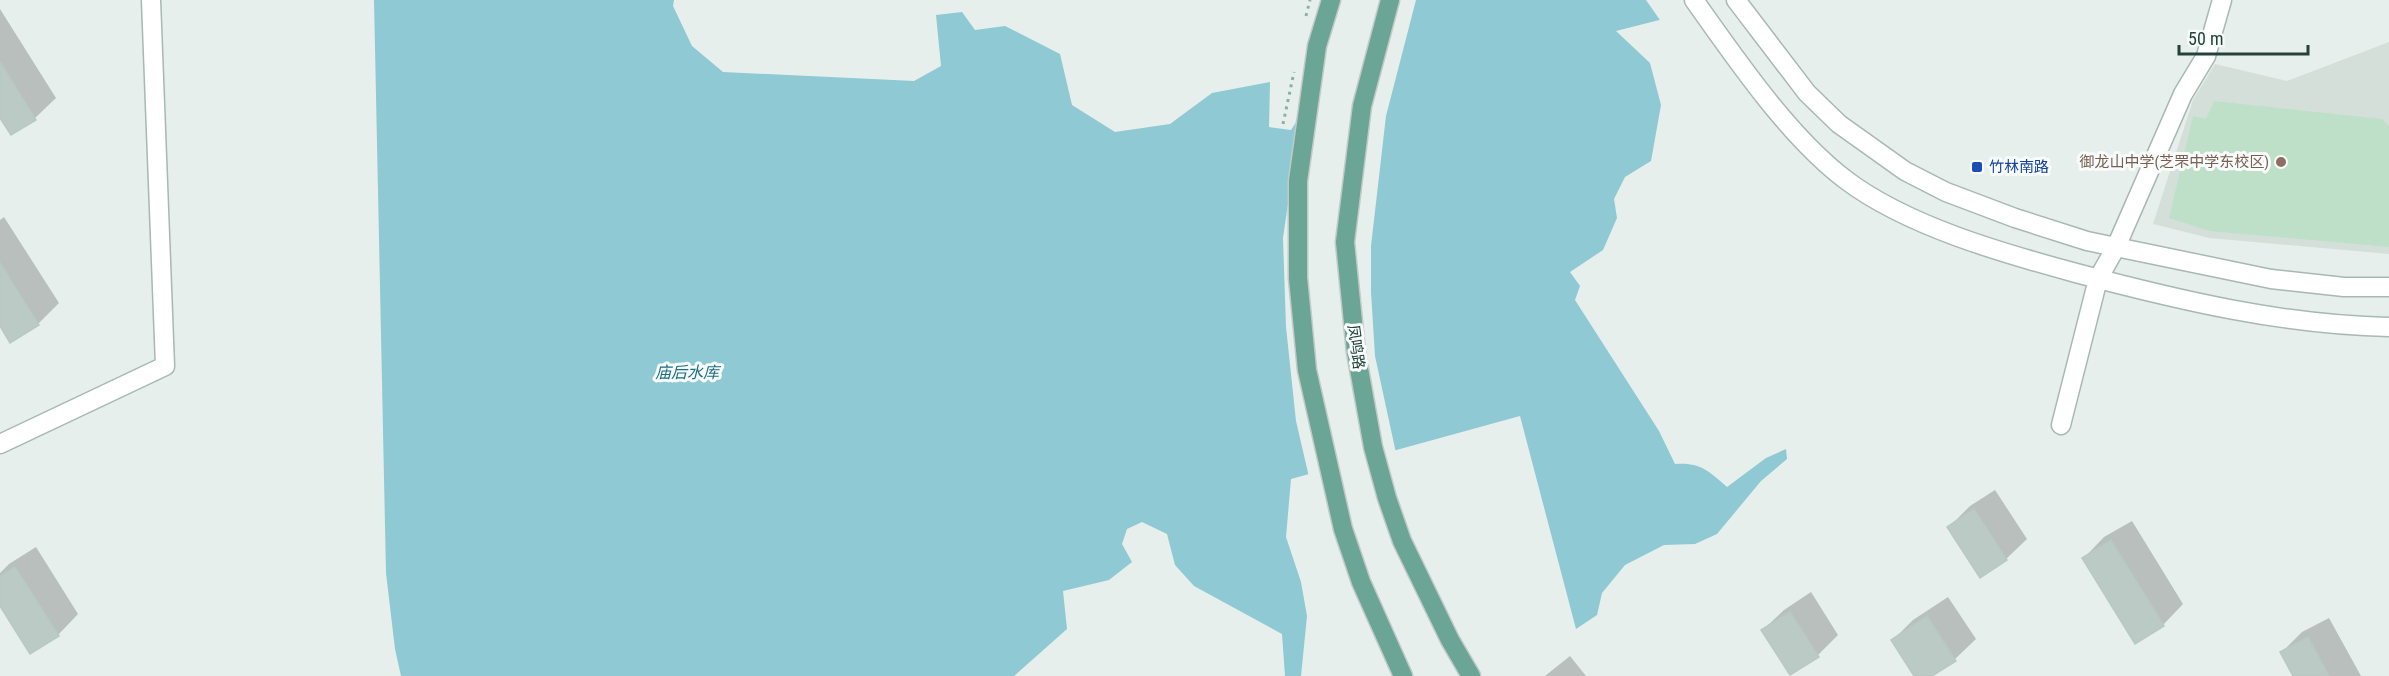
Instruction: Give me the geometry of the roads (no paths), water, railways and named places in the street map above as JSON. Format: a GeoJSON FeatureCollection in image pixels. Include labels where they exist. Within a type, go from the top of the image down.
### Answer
{"type":"FeatureCollection","features":[{"type":"Feature","properties":{"kind":"main road"},"geometry":{"type":"LineString","coordinates":[[1331,0],[1317,46],[1298,181],[1298,278],[1307,370],[1336,499],[1361,582],[1403,676]]}},
{"type":"Feature","properties":{"kind":"main road","name":"凤鸣路"},"geometry":{"type":"LineString","coordinates":[[1390,0],[1362,106],[1345,242],[1356,352],[1373,447],[1402,541],[1450,640],[1471,676]]}},
{"type":"Feature","properties":{"kind":"street"},"geometry":{"type":"LineString","coordinates":[[0,444],[165,366],[151,0]]}},
{"type":"Feature","properties":{"kind":"street"},"geometry":{"type":"LineString","coordinates":[[1694,0],[1802,141],[1844,179],[1874,200],[1907,216],[2009,255],[2157,295],[2325,323],[2389,327]]}},
{"type":"Feature","properties":{"kind":"street"},"geometry":{"type":"LineString","coordinates":[[1736,0],[1807,93],[1839,124],[1905,171],[1946,192],[2015,218],[2087,241],[2271,279],[2344,287],[2389,287]]}},
{"type":"Feature","properties":{"kind":"street"},"geometry":{"type":"LineString","coordinates":[[2061,425],[2098,279],[2116,247],[2183,94],[2206,56],[2222,0]]}},
{"type":"Feature","properties":{"kind":"water","name":"庙后水库"},"geometry":{"type":"Polygon","coordinates":[[[374,0],[674,0],[673,6],[692,46],[723,72],[914,81],[941,66],[936,15],[962,12],[975,30],[1005,26],[1060,54],[1072,105],[1115,132],[1170,124],[1212,93],[1270,82],[1269,127],[1291,130],[1365,15],[1382,0],[1738,0],[1616,31],[1650,63],[1661,105],[1651,161],[1625,177],[1614,199],[1617,218],[1603,250],[1570,272],[1580,286],[1575,300],[1659,431],[1675,464],[1698,466],[1715,476],[1727,487],[1766,458],[1786,449],[1787,459],[1761,481],[1717,534],[1695,544],[1664,545],[1625,565],[1602,593],[1597,615],[1576,629],[1520,416],[1291,479],[1286,537],[1301,582],[1307,616],[1301,676],[1285,676],[1282,634],[1194,586],[1175,565],[1167,534],[1142,522],[1127,529],[1122,544],[1132,562],[1109,580],[1063,591],[1067,629],[1014,676],[401,676],[395,649],[386,573],[374,0]]]}},
{"type":"Feature","properties":{"kind":"place","name":"御龙山中学(芝罘中学东校区)"},"geometry":{"type":"Point","coordinates":[2281,162]}},
{"type":"Feature","properties":{"kind":"place","name":"竹林南路"},"geometry":{"type":"Point","coordinates":[1977,167]}}]}
